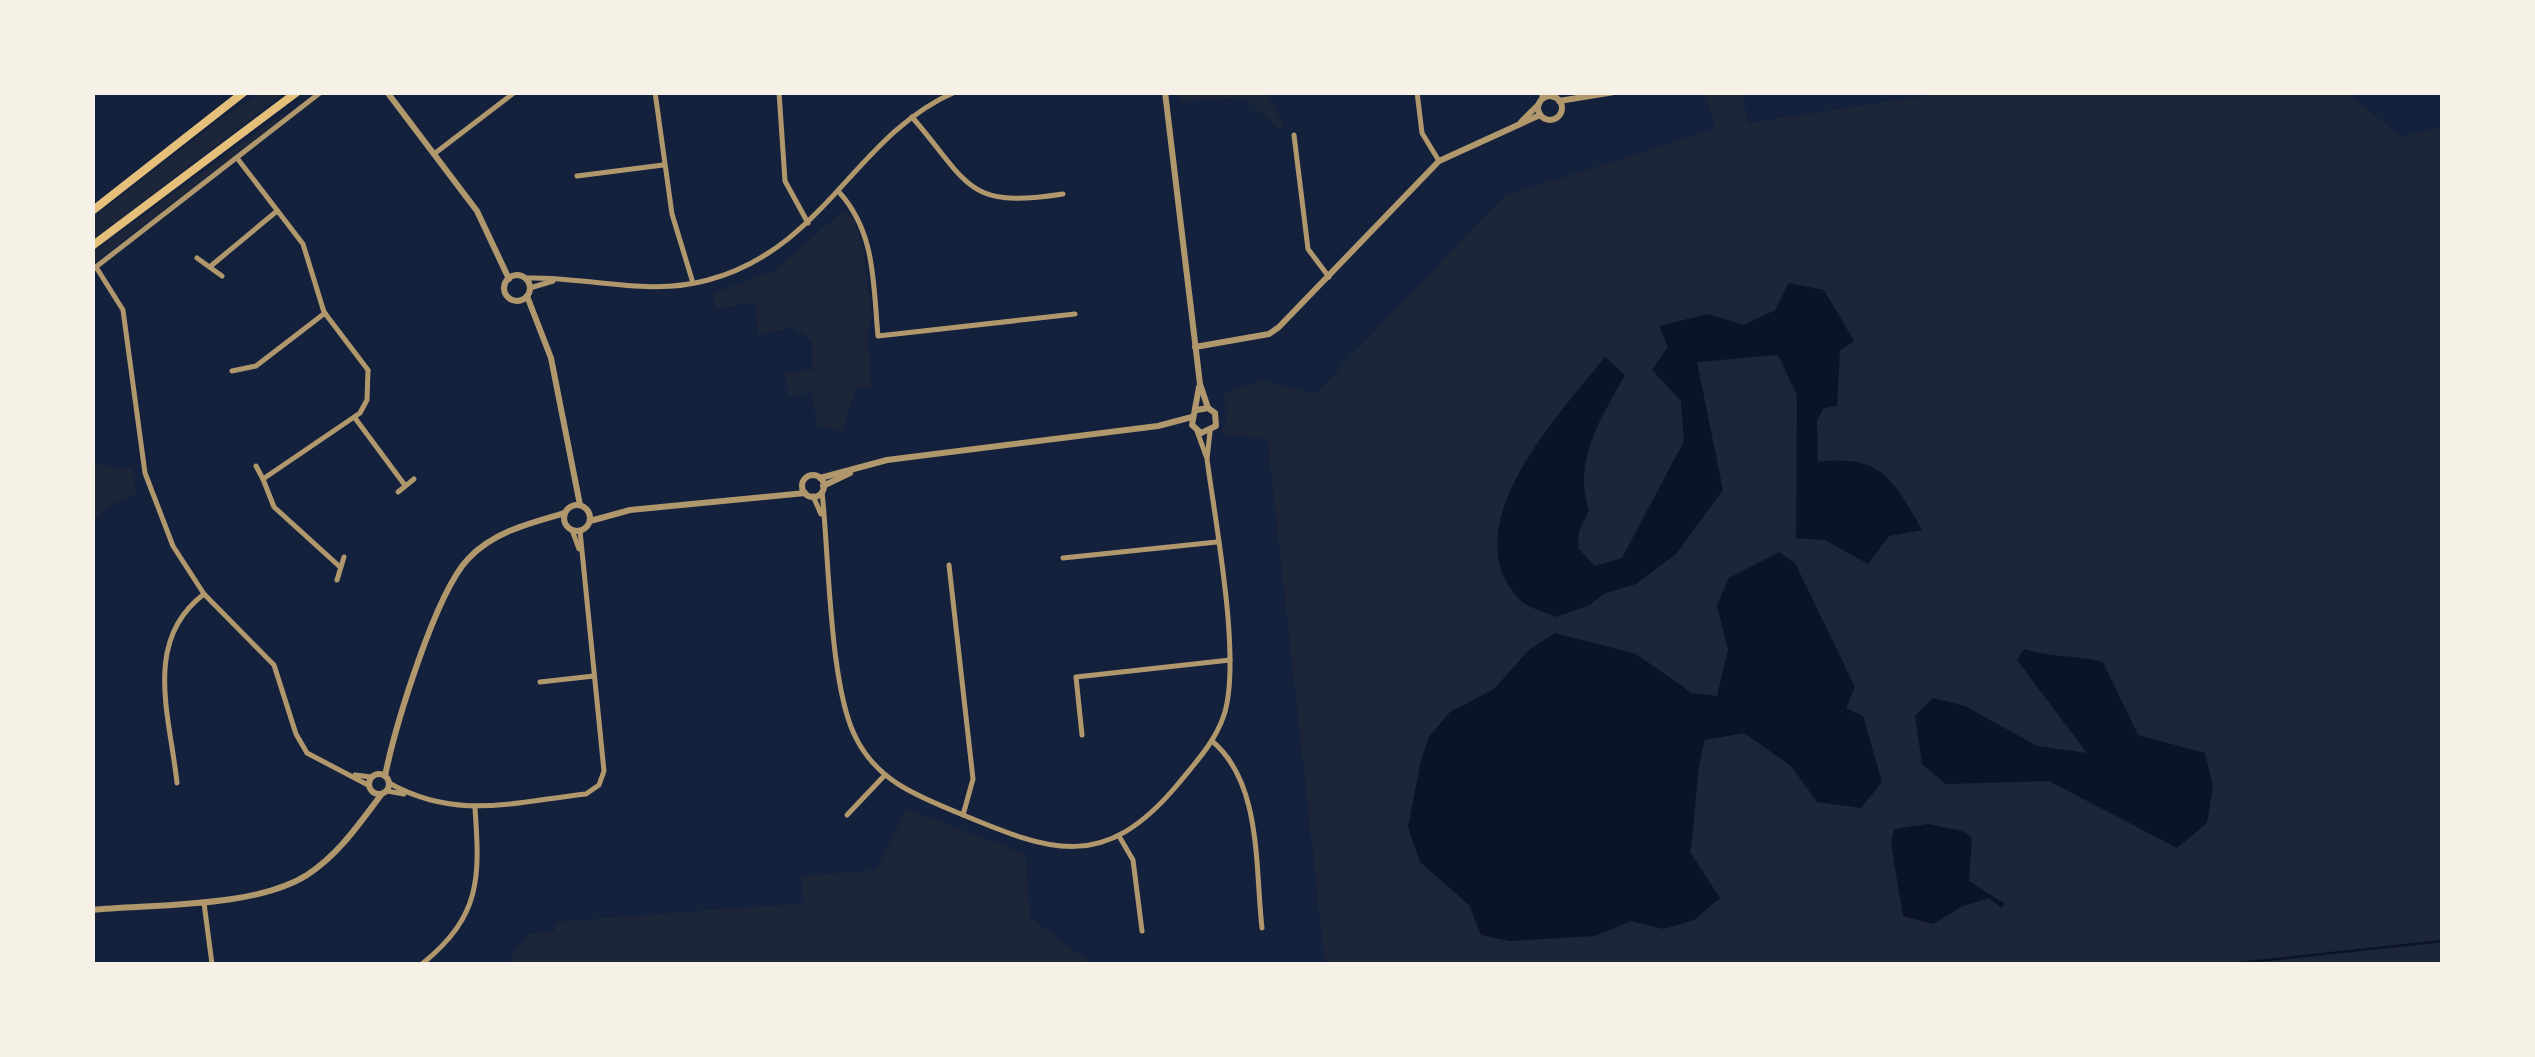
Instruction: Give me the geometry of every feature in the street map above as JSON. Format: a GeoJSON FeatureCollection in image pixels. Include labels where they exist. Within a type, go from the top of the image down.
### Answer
{"type":"FeatureCollection","features":[{"type":"Feature","properties":{"kind":"main road"},"geometry":{"type":"LineString","coordinates":[[92,211],[244,92]]}},
{"type":"Feature","properties":{"kind":"main road"},"geometry":{"type":"LineString","coordinates":[[92,246],[297,92]]}},
{"type":"Feature","properties":{"kind":"street"},"geometry":{"type":"LineString","coordinates":[[321,92],[94,268],[123,310],[139,442],[151,495],[174,546],[204,594],[274,664],[301,744],[316,760],[446,806],[476,808],[586,794],[599,784],[604,771],[582,557],[576,530],[566,514],[572,479]]}},
{"type":"Feature","properties":{"kind":"street"},"geometry":{"type":"LineString","coordinates":[[387,92],[476,211],[500,254],[509,279],[507,295],[535,320]]}},
{"type":"Feature","properties":{"kind":"street"},"geometry":{"type":"LineString","coordinates":[[434,154],[515,92]]}},
{"type":"Feature","properties":{"kind":"street"},"geometry":{"type":"LineString","coordinates":[[655,92],[663,166],[693,283]]}},
{"type":"Feature","properties":{"kind":"street"},"geometry":{"type":"LineString","coordinates":[[779,92],[784,180],[808,223]]}},
{"type":"Feature","properties":{"kind":"street"},"geometry":{"type":"LineString","coordinates":[[509,279],[652,288],[693,283],[760,262],[808,223],[912,117],[955,92]]}},
{"type":"Feature","properties":{"kind":"street"},"geometry":{"type":"LineString","coordinates":[[1417,92],[1422,133],[1439,161]]}},
{"type":"Feature","properties":{"kind":"street"},"geometry":{"type":"LineString","coordinates":[[1541,99],[1584,100],[1614,92]]}},
{"type":"Feature","properties":{"kind":"street"},"geometry":{"type":"LineString","coordinates":[[781,494],[811,475],[822,485],[822,516],[846,716],[857,741],[884,776],[910,793],[1036,844],[1074,847],[1119,836],[1152,813],[1212,742],[1229,700],[1230,660],[1207,459],[1210,432],[1217,417],[1208,408],[1200,384],[1165,93]]}},
{"type":"Feature","properties":{"kind":"street"},"geometry":{"type":"LineString","coordinates":[[1520,123],[1541,99]]}},
{"type":"Feature","properties":{"kind":"street"},"geometry":{"type":"LineString","coordinates":[[1540,115],[1541,99]]}},
{"type":"Feature","properties":{"kind":"street"},"geometry":{"type":"LineString","coordinates":[[1195,343],[1269,334],[1290,320],[1439,161],[1540,115],[1555,119],[1556,100]]}},
{"type":"Feature","properties":{"kind":"street"},"geometry":{"type":"LineString","coordinates":[[912,117],[970,186],[990,199],[1017,201],[1063,194]]}},
{"type":"Feature","properties":{"kind":"street"},"geometry":{"type":"LineString","coordinates":[[1294,135],[1308,250],[1329,277]]}},
{"type":"Feature","properties":{"kind":"street"},"geometry":{"type":"LineString","coordinates":[[237,158],[303,244],[325,314],[370,372],[367,400],[354,418],[262,479]]}},
{"type":"Feature","properties":{"kind":"street"},"geometry":{"type":"LineString","coordinates":[[577,176],[663,166]]}},
{"type":"Feature","properties":{"kind":"street"},"geometry":{"type":"LineString","coordinates":[[839,192],[858,214],[868,237],[878,336],[1075,314]]}},
{"type":"Feature","properties":{"kind":"street"},"geometry":{"type":"LineString","coordinates":[[212,264],[277,211]]}},
{"type":"Feature","properties":{"kind":"street"},"geometry":{"type":"LineString","coordinates":[[500,254],[529,292],[535,320],[551,358],[565,418],[572,479],[590,521]]}},
{"type":"Feature","properties":{"kind":"street"},"geometry":{"type":"LineString","coordinates":[[197,258],[212,264],[222,276]]}},
{"type":"Feature","properties":{"kind":"street"},"geometry":{"type":"LineString","coordinates":[[518,301],[556,280]]}},
{"type":"Feature","properties":{"kind":"street"},"geometry":{"type":"LineString","coordinates":[[232,371],[256,366],[325,314]]}},
{"type":"Feature","properties":{"kind":"street"},"geometry":{"type":"LineString","coordinates":[[1200,384],[1194,413],[1207,459]]}},
{"type":"Feature","properties":{"kind":"street"},"geometry":{"type":"LineString","coordinates":[[588,512],[611,513],[781,494],[809,495],[860,468],[1170,424],[1208,408]]}},
{"type":"Feature","properties":{"kind":"street"},"geometry":{"type":"LineString","coordinates":[[354,418],[404,484]]}},
{"type":"Feature","properties":{"kind":"street"},"geometry":{"type":"LineString","coordinates":[[1170,424],[1210,432]]}},
{"type":"Feature","properties":{"kind":"street"},"geometry":{"type":"LineString","coordinates":[[256,466],[274,507],[339,566]]}},
{"type":"Feature","properties":{"kind":"street"},"geometry":{"type":"LineString","coordinates":[[398,492],[414,479]]}},
{"type":"Feature","properties":{"kind":"street"},"geometry":{"type":"LineString","coordinates":[[802,484],[822,516]]}},
{"type":"Feature","properties":{"kind":"street"},"geometry":{"type":"LineString","coordinates":[[92,910],[255,894],[307,875],[341,847],[364,816],[379,784],[443,601],[458,572],[489,542],[534,522],[566,514],[580,505]]}},
{"type":"Feature","properties":{"kind":"street"},"geometry":{"type":"LineString","coordinates":[[576,530],[611,513]]}},
{"type":"Feature","properties":{"kind":"street"},"geometry":{"type":"LineString","coordinates":[[1063,558],[1217,542]]}},
{"type":"Feature","properties":{"kind":"street"},"geometry":{"type":"LineString","coordinates":[[337,580],[344,556]]}},
{"type":"Feature","properties":{"kind":"street"},"geometry":{"type":"LineString","coordinates":[[949,565],[973,779],[962,815]]}},
{"type":"Feature","properties":{"kind":"street"},"geometry":{"type":"LineString","coordinates":[[178,783],[164,657],[172,628],[204,594]]}},
{"type":"Feature","properties":{"kind":"street"},"geometry":{"type":"LineString","coordinates":[[1082,735],[1076,676],[1230,660]]}},
{"type":"Feature","properties":{"kind":"street"},"geometry":{"type":"LineString","coordinates":[[540,682],[594,676]]}},
{"type":"Feature","properties":{"kind":"street"},"geometry":{"type":"LineString","coordinates":[[1212,742],[1232,761],[1245,790],[1262,928]]}},
{"type":"Feature","properties":{"kind":"street"},"geometry":{"type":"LineString","coordinates":[[848,815],[884,776]]}},
{"type":"Feature","properties":{"kind":"street"},"geometry":{"type":"LineString","coordinates":[[422,964],[452,936],[476,892],[480,866],[476,808]]}},
{"type":"Feature","properties":{"kind":"street"},"geometry":{"type":"LineString","coordinates":[[1119,836],[1133,860],[1142,932]]}},
{"type":"Feature","properties":{"kind":"street"},"geometry":{"type":"LineString","coordinates":[[204,900],[212,964]]}},
{"type":"Feature","properties":{"kind":"shaded area"},"geometry":{"type":"Polygon","coordinates":[[[2347,92],[2401,137],[2442,127],[2442,964],[1325,964],[1268,443],[1264,438],[1220,434],[1228,416],[1222,394],[1263,381],[1315,394],[1504,196],[1715,129],[1705,93],[1742,93],[1748,123],[1944,93],[2347,92]]]}},
{"type":"Feature","properties":{"kind":"shaded area"},"geometry":{"type":"Polygon","coordinates":[[[262,93],[284,93],[93,240],[93,218],[223,117],[262,93]]]}},
{"type":"Feature","properties":{"kind":"shaded area"},"geometry":{"type":"Polygon","coordinates":[[[1179,93],[1266,93],[1284,124],[1281,132],[1244,97],[1180,102],[1179,93]]]}},
{"type":"Feature","properties":{"kind":"shaded area"},"geometry":{"type":"Polygon","coordinates":[[[282,114],[285,117],[93,264],[93,252],[282,114]]]}},
{"type":"Feature","properties":{"kind":"shaded area"},"geometry":{"type":"Polygon","coordinates":[[[844,210],[854,220],[863,249],[872,317],[867,333],[872,388],[856,387],[842,432],[817,425],[812,392],[789,396],[784,373],[812,370],[812,341],[794,328],[758,334],[755,303],[716,308],[714,293],[774,271],[844,210]]]}},
{"type":"Feature","properties":{"kind":"shaded area"},"geometry":{"type":"Polygon","coordinates":[[[1789,283],[1824,290],[1854,341],[1840,350],[1837,406],[1824,408],[1817,421],[1818,462],[1857,462],[1883,474],[1903,497],[1922,530],[1889,536],[1868,564],[1825,540],[1796,538],[1797,395],[1778,355],[1697,362],[1723,490],[1676,554],[1636,584],[1603,594],[1590,605],[1556,617],[1520,600],[1502,571],[1497,540],[1504,507],[1539,440],[1605,357],[1625,375],[1599,423],[1584,474],[1589,510],[1579,531],[1578,548],[1595,566],[1622,558],[1684,441],[1681,401],[1652,370],[1668,347],[1659,326],[1708,314],[1744,325],[1775,310],[1789,283]]]}},
{"type":"Feature","properties":{"kind":"shaded area"},"geometry":{"type":"Polygon","coordinates":[[[93,461],[118,470],[131,467],[137,494],[108,506],[93,520],[93,461]]]}},
{"type":"Feature","properties":{"kind":"shaded area"},"geometry":{"type":"Polygon","coordinates":[[[1779,552],[1795,563],[1855,687],[1846,708],[1863,716],[1882,782],[1861,808],[1817,802],[1791,766],[1744,733],[1705,740],[1690,852],[1720,898],[1694,920],[1664,929],[1631,921],[1595,936],[1510,941],[1481,935],[1469,905],[1420,862],[1408,827],[1429,737],[1450,712],[1494,689],[1529,650],[1555,633],[1636,654],[1692,693],[1717,696],[1728,650],[1717,605],[1729,578],[1779,552]]]}},
{"type":"Feature","properties":{"kind":"shaded area"},"geometry":{"type":"Polygon","coordinates":[[[2024,649],[2103,662],[2138,735],[2205,753],[2213,786],[2207,823],[2177,848],[2049,781],[1946,784],[1922,764],[1915,716],[1933,698],[1965,706],[2037,746],[2087,753],[2017,660],[2024,649]]]}},
{"type":"Feature","properties":{"kind":"shaded area"},"geometry":{"type":"Polygon","coordinates":[[[906,809],[1025,854],[1030,917],[1092,964],[506,964],[527,935],[555,931],[555,922],[804,903],[801,876],[876,870],[906,809]]]}},
{"type":"Feature","properties":{"kind":"shaded area"},"geometry":{"type":"Polygon","coordinates":[[[1928,824],[1962,831],[1972,838],[1969,881],[2005,904],[2001,908],[1989,898],[1963,906],[1933,924],[1903,916],[1891,844],[1894,829],[1928,824]]]}},
{"type":"Feature","properties":{"kind":"waterway"},"geometry":{"type":"LineString","coordinates":[[2231,964],[2442,941]]}}]}
